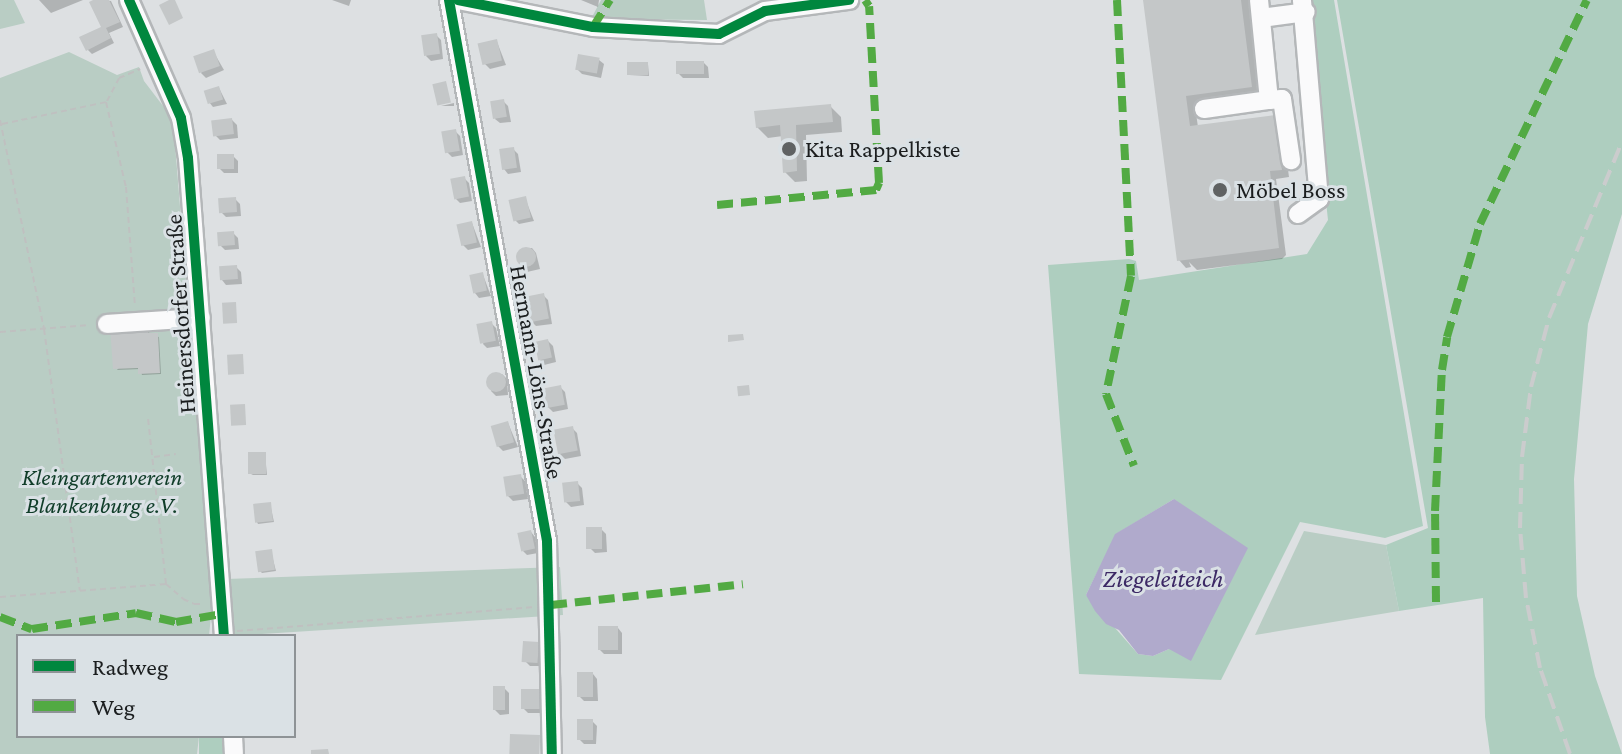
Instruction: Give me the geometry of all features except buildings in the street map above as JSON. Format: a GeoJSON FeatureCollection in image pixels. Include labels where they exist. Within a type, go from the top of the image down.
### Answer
{"type":"FeatureCollection","features":[{"type":"Feature","properties":{"kind":"street","name":"Heinersdorfer Straße"},"geometry":{"type":"LineString","coordinates":[[129,0],[181,118],[201,318],[224,634]]}},
{"type":"Feature","properties":{"kind":"street","name":"Hermann-Löns-Straße"},"geometry":{"type":"LineString","coordinates":[[449,0],[547,541],[552,754]]}},
{"type":"Feature","properties":{"kind":"street"},"geometry":{"type":"LineString","coordinates":[[458,0],[593,27],[719,34],[765,11],[849,0]]}},
{"type":"Feature","properties":{"kind":"street"},"geometry":{"type":"LineString","coordinates":[[1269,100],[1260,9],[1304,6],[1319,199],[1298,214]]}},
{"type":"Feature","properties":{"kind":"street"},"geometry":{"type":"LineString","coordinates":[[1204,109],[1282,99],[1291,160]]}},
{"type":"Feature","properties":{"kind":"street"},"geometry":{"type":"LineString","coordinates":[[107,324],[201,318]]}},
{"type":"Feature","properties":{"kind":"path"},"geometry":{"type":"LineString","coordinates":[[135,322],[126,187],[106,102],[119,78],[157,63]]}},
{"type":"Feature","properties":{"kind":"path"},"geometry":{"type":"LineString","coordinates":[[80,591],[44,329],[0,122],[106,102]]}},
{"type":"Feature","properties":{"kind":"path"},"geometry":{"type":"LineString","coordinates":[[0,332],[107,324]]}},
{"type":"Feature","properties":{"kind":"path"},"geometry":{"type":"LineString","coordinates":[[148,417],[166,584]]}},
{"type":"Feature","properties":{"kind":"path"},"geometry":{"type":"LineString","coordinates":[[153,458],[176,454]]}},
{"type":"Feature","properties":{"kind":"path"},"geometry":{"type":"LineString","coordinates":[[0,597],[166,584],[194,604],[221,603]]}},
{"type":"Feature","properties":{"kind":"path"},"geometry":{"type":"LineString","coordinates":[[224,634],[544,606]]}},
{"type":"Feature","properties":{"kind":"green space"},"geometry":{"type":"Polygon","coordinates":[[[0,0],[14,0],[25,23],[0,29],[0,0]]]}},
{"type":"Feature","properties":{"kind":"green space"},"geometry":{"type":"Polygon","coordinates":[[[601,0],[704,0],[707,20],[591,19],[601,0]]]}},
{"type":"Feature","properties":{"kind":"green space"},"geometry":{"type":"Polygon","coordinates":[[[1304,0],[1334,0],[1423,526],[1385,538],[1300,522],[1221,680],[1079,674],[1048,265],[1129,259],[1136,261],[1139,280],[1307,254],[1328,220],[1304,0]],[[1174,499],[1116,534],[1086,595],[1138,654],[1153,656],[1169,649],[1174,499]]]}},
{"type":"Feature","properties":{"kind":"green space"},"geometry":{"type":"Polygon","coordinates":[[[1337,0],[1622,0],[1622,214],[1588,324],[1574,479],[1577,596],[1595,676],[1622,754],[1490,754],[1485,717],[1483,598],[1399,611],[1386,545],[1428,528],[1337,0]]]}},
{"type":"Feature","properties":{"kind":"green space","name":"Kleingartenverein Blankenburg e.V."},"geometry":{"type":"Polygon","coordinates":[[[69,52],[117,75],[139,67],[144,81],[173,119],[212,606],[209,634],[16,634],[16,738],[199,738],[197,754],[0,754],[0,78],[69,52]]]}},
{"type":"Feature","properties":{"kind":"green space"},"geometry":{"type":"Polygon","coordinates":[[[1304,531],[1386,545],[1399,611],[1255,635],[1304,531]]]}},
{"type":"Feature","properties":{"kind":"green space"},"geometry":{"type":"Polygon","coordinates":[[[560,567],[563,615],[231,634],[226,579],[560,567]]]}},
{"type":"Feature","properties":{"kind":"green space"},"geometry":{"type":"Polygon","coordinates":[[[199,738],[225,738],[225,754],[199,754],[199,738]]]}},
{"type":"Feature","properties":{"kind":"water","name":"Ziegeleiteich"},"geometry":{"type":"Polygon","coordinates":[[[1174,499],[1248,548],[1191,661],[1169,649],[1153,656],[1138,654],[1119,630],[1106,624],[1086,595],[1115,534],[1174,499]]]}},
{"type":"Feature","properties":{"kind":"railway"},"geometry":{"type":"LineString","coordinates":[[1570,754],[1540,668],[1526,598],[1520,528],[1522,457],[1531,387],[1549,318],[1622,142]]}},
{"type":"Feature","properties":{"kind":"marked path"},"geometry":{"type":"LineString","coordinates":[[593,27],[610,0]]}},
{"type":"Feature","properties":{"kind":"marked path"},"geometry":{"type":"LineString","coordinates":[[717,205],[876,190],[879,183],[869,6],[865,0]]}},
{"type":"Feature","properties":{"kind":"marked path"},"geometry":{"type":"LineString","coordinates":[[1117,0],[1131,276],[1106,394],[1134,466]]}},
{"type":"Feature","properties":{"kind":"marked path"},"geometry":{"type":"LineString","coordinates":[[1436,602],[1435,511],[1442,370],[1447,337],[1480,224],[1587,0]]}},
{"type":"Feature","properties":{"kind":"marked path"},"geometry":{"type":"LineString","coordinates":[[551,605],[743,584]]}},
{"type":"Feature","properties":{"kind":"marked path"},"geometry":{"type":"LineString","coordinates":[[0,617],[32,629],[136,613],[176,622],[222,614]]}},
{"type":"Feature","properties":{"kind":"cycle path"},"geometry":{"type":"LineString","coordinates":[[129,0],[181,118],[188,158],[224,634]]}},
{"type":"Feature","properties":{"kind":"cycle path"},"geometry":{"type":"LineString","coordinates":[[449,0],[547,541],[552,754]]}},
{"type":"Feature","properties":{"kind":"cycle path"},"geometry":{"type":"LineString","coordinates":[[458,0],[593,27],[719,34],[765,11],[849,0]]}},
{"type":"Feature","properties":{"kind":"place","name":"Kita Rappelkiste"},"geometry":{"type":"Point","coordinates":[789,149]}},
{"type":"Feature","properties":{"kind":"place","name":"Möbel Boss"},"geometry":{"type":"Point","coordinates":[1220,190]}}]}
